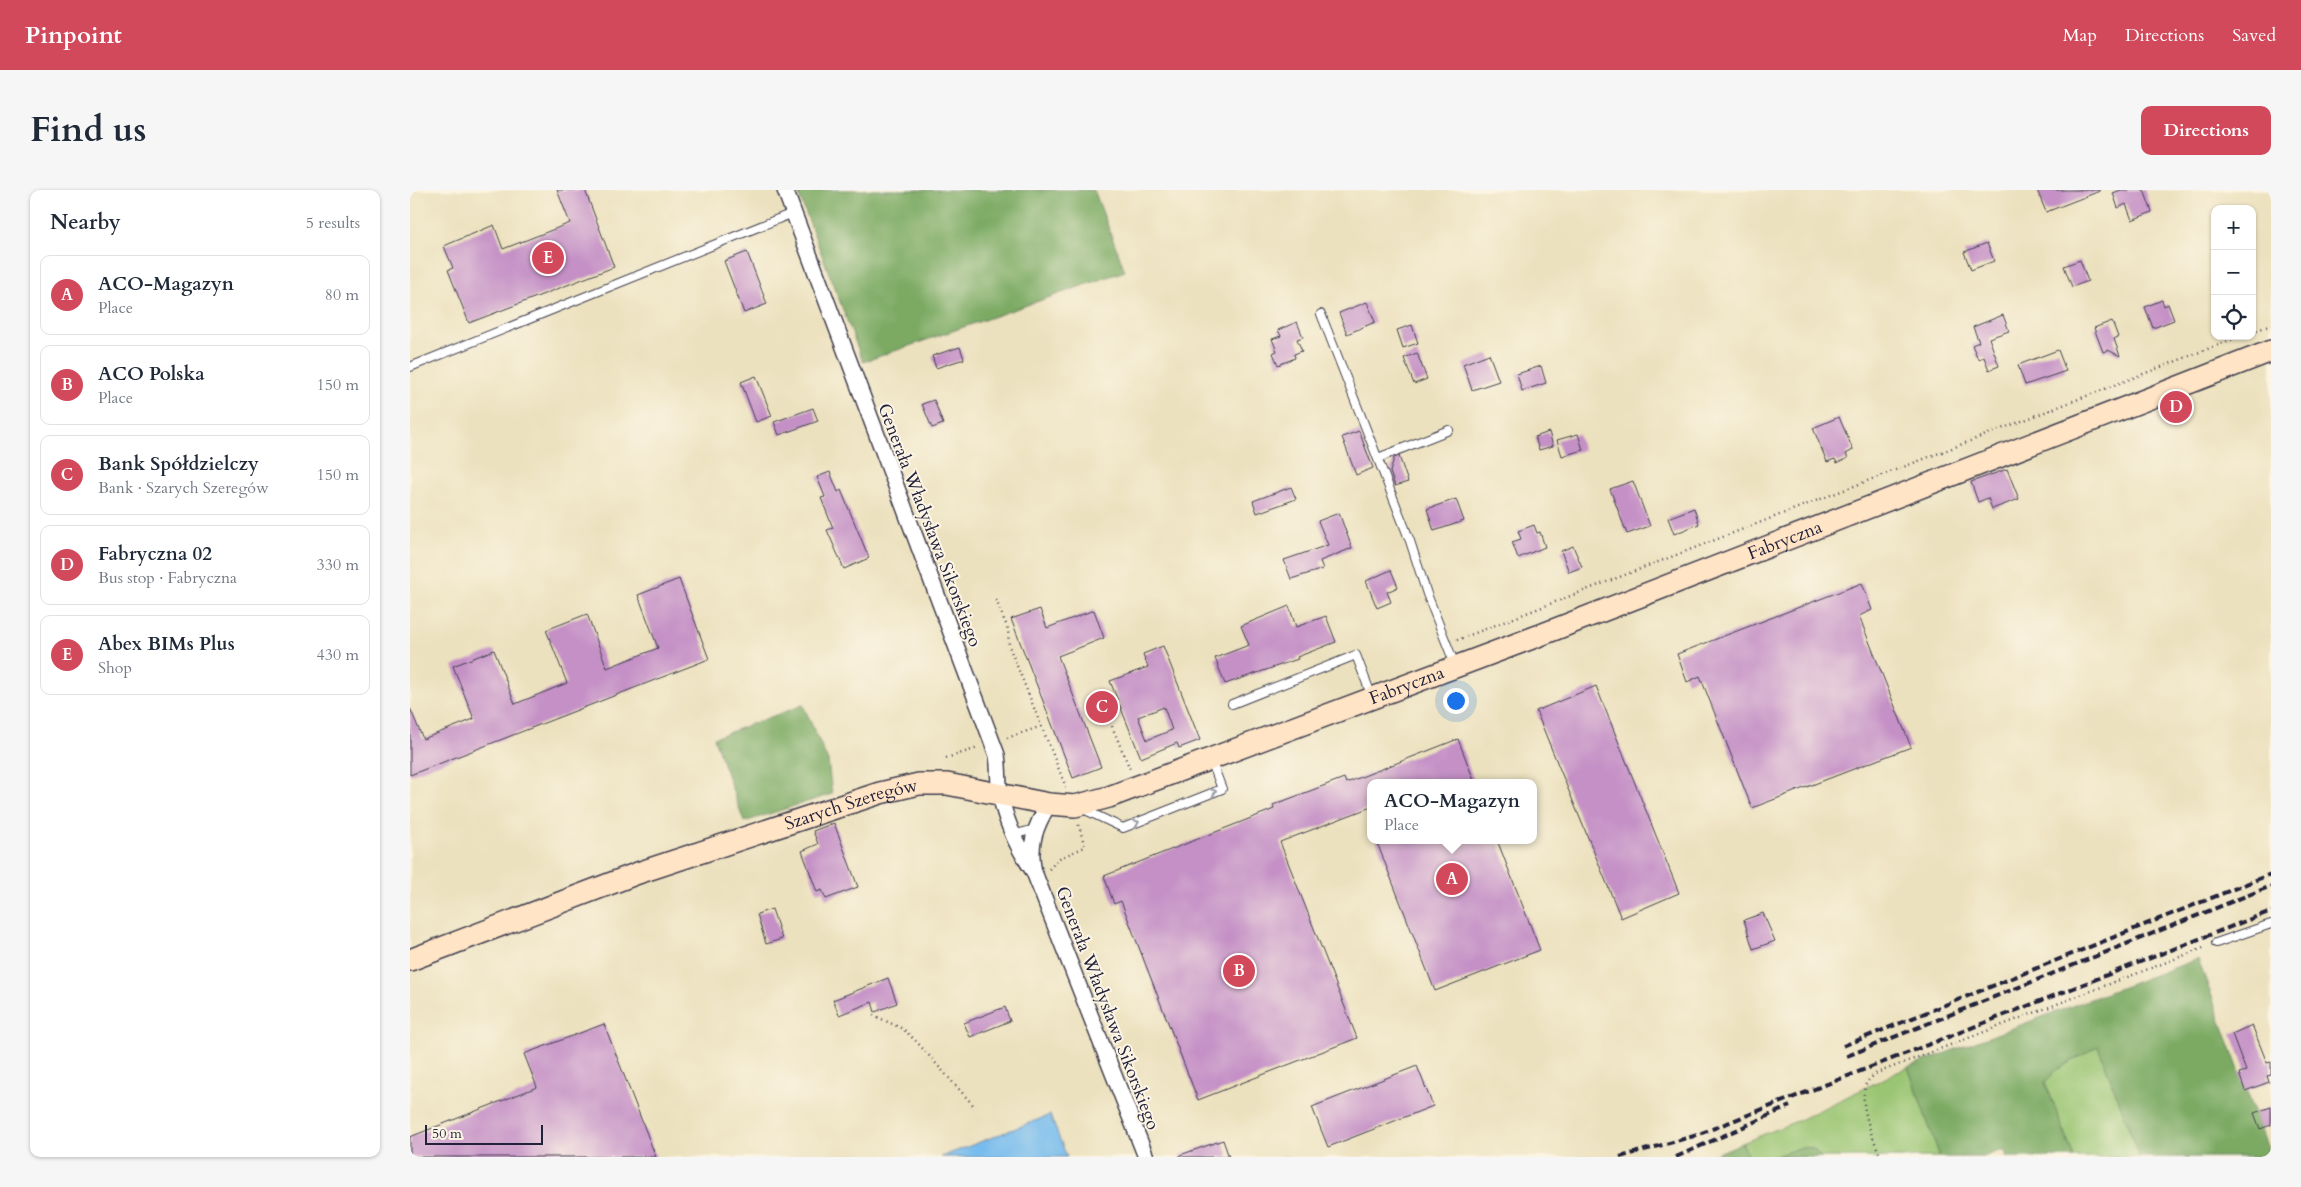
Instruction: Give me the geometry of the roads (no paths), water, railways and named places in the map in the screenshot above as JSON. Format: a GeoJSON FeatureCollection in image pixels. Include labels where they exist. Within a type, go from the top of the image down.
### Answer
{"type":"FeatureCollection","features":[{"type":"Feature","properties":{"kind":"street","name":"Generała Władysława Sikorskiego"},"geometry":{"type":"LineString","coordinates":[[784,190],[995,749],[999,767],[1000,793],[1011,832],[1020,852],[1041,874]]}},
{"type":"Feature","properties":{"kind":"street","name":"Fabryczna"},"geometry":{"type":"LineString","coordinates":[[1298,725],[1455,667],[2271,351]]}},
{"type":"Feature","properties":{"kind":"street","name":"Szarych Szeregów"},"geometry":{"type":"LineString","coordinates":[[410,960],[638,872],[880,793],[919,784],[947,784],[1049,804],[1073,805],[1109,797],[1298,725]]}},
{"type":"Feature","properties":{"kind":"street","name":"Generała Władysława Sikorskiego"},"geometry":{"type":"LineString","coordinates":[[1049,804],[1035,829],[1032,854],[1146,1157]]}},
{"type":"Feature","properties":{"kind":"lane"},"geometry":{"type":"LineString","coordinates":[[410,367],[793,214]]}},
{"type":"Feature","properties":{"kind":"lane"},"geometry":{"type":"LineString","coordinates":[[1321,314],[1410,541],[1427,594],[1455,667]]}},
{"type":"Feature","properties":{"kind":"lane"},"geometry":{"type":"LineString","coordinates":[[1378,458],[1449,430]]}},
{"type":"Feature","properties":{"kind":"lane"},"geometry":{"type":"LineString","coordinates":[[1232,704],[1356,655],[1372,697]]}},
{"type":"Feature","properties":{"kind":"lane"},"geometry":{"type":"LineString","coordinates":[[1073,805],[1123,828],[1222,789],[1210,758]]}},
{"type":"Feature","properties":{"kind":"lane"},"geometry":{"type":"LineString","coordinates":[[1011,832],[1020,833],[1035,829]]}},
{"type":"Feature","properties":{"kind":"lane"},"geometry":{"type":"LineString","coordinates":[[2216,943],[2271,924]]}},
{"type":"Feature","properties":{"kind":"water"},"geometry":{"type":"Polygon","coordinates":[[[1050,1115],[1067,1157],[941,1157],[1050,1115]]]}},
{"type":"Feature","properties":{"kind":"railway"},"geometry":{"type":"LineString","coordinates":[[1843,1046],[2271,874]]}},
{"type":"Feature","properties":{"kind":"railway"},"geometry":{"type":"LineString","coordinates":[[1847,1056],[2271,886]]}},
{"type":"Feature","properties":{"kind":"railway"},"geometry":{"type":"LineString","coordinates":[[1620,1157],[1694,1136],[2271,911]]}},
{"type":"Feature","properties":{"kind":"railway"},"geometry":{"type":"LineString","coordinates":[[1676,1157],[1790,1106]]}},
{"type":"Feature","properties":{"kind":"place","name":"Abex BIMs Plus"},"geometry":{"type":"Point","coordinates":[548,258]}},
{"type":"Feature","properties":{"kind":"place","name":"Fabryczna 02"},"geometry":{"type":"Point","coordinates":[2176,407]}},
{"type":"Feature","properties":{"kind":"place","name":"Bank Spółdzielczy"},"geometry":{"type":"Point","coordinates":[1102,707]}},
{"type":"Feature","properties":{"kind":"place","name":"ACO-Magazyn"},"geometry":{"type":"Point","coordinates":[1452,879]}},
{"type":"Feature","properties":{"kind":"place","name":"ACO Polska"},"geometry":{"type":"Point","coordinates":[1239,971]}}]}
